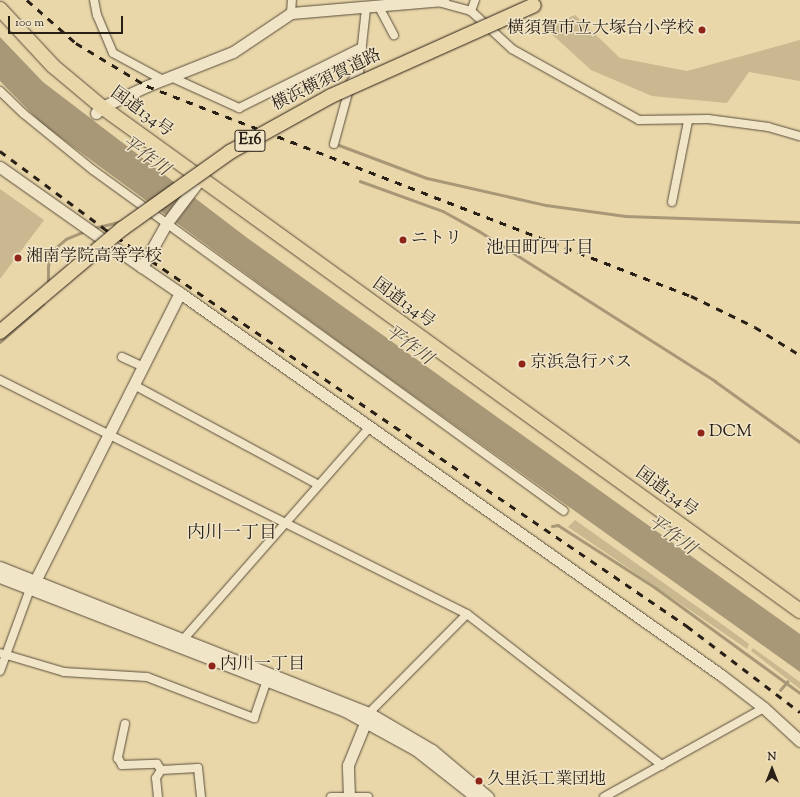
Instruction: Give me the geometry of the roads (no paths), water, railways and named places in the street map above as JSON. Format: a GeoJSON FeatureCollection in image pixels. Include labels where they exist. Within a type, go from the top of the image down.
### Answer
{"type":"FeatureCollection","features":[{"type":"Feature","properties":{"kind":"highway","name":"横浜横須賀道路"},"geometry":{"type":"LineString","coordinates":[[0,325],[117,226],[224,150],[324,95],[533,2]]}},
{"type":"Feature","properties":{"kind":"highway","name":"横浜横須賀道路"},"geometry":{"type":"LineString","coordinates":[[0,332],[122,229],[230,152],[331,96],[533,2]]}},
{"type":"Feature","properties":{"kind":"highway","name":"国道134号"},"geometry":{"type":"LineString","coordinates":[[0,9],[53,66],[99,110]]}},
{"type":"Feature","properties":{"kind":"highway","name":"国道134号"},"geometry":{"type":"LineString","coordinates":[[0,23],[47,72],[99,110],[195,185],[800,622]]}},
{"type":"Feature","properties":{"kind":"highway","name":"国道134号"},"geometry":{"type":"LineString","coordinates":[[195,185],[800,611]]}},
{"type":"Feature","properties":{"kind":"street"},"geometry":{"type":"LineString","coordinates":[[94,0],[102,29],[113,53],[167,79],[239,108],[362,47]]}},
{"type":"Feature","properties":{"kind":"street"},"geometry":{"type":"LineString","coordinates":[[291,14],[292,0]]}},
{"type":"Feature","properties":{"kind":"street"},"geometry":{"type":"LineString","coordinates":[[471,11],[475,0]]}},
{"type":"Feature","properties":{"kind":"street"},"geometry":{"type":"LineString","coordinates":[[99,110],[167,79],[233,52],[291,14],[364,6],[379,7],[441,1],[471,11],[512,49],[612,108],[639,120],[688,121],[708,119],[768,127],[796,133],[800,136]]}},
{"type":"Feature","properties":{"kind":"street"},"geometry":{"type":"LineString","coordinates":[[334,144],[351,82],[359,72],[364,6]]}},
{"type":"Feature","properties":{"kind":"street"},"geometry":{"type":"LineString","coordinates":[[379,7],[394,35]]}},
{"type":"Feature","properties":{"kind":"street"},"geometry":{"type":"LineString","coordinates":[[0,91],[52,137],[152,213],[168,222],[564,511]]}},
{"type":"Feature","properties":{"kind":"street"},"geometry":{"type":"LineString","coordinates":[[672,202],[688,121]]}},
{"type":"Feature","properties":{"kind":"street"},"geometry":{"type":"LineString","coordinates":[[0,167],[764,708],[800,741]]}},
{"type":"Feature","properties":{"kind":"street"},"geometry":{"type":"LineString","coordinates":[[142,267],[168,222],[195,185]]}},
{"type":"Feature","properties":{"kind":"street"},"geometry":{"type":"LineString","coordinates":[[0,671],[3,654],[33,585],[180,293]]}},
{"type":"Feature","properties":{"kind":"street"},"geometry":{"type":"LineString","coordinates":[[122,357],[143,368]]}},
{"type":"Feature","properties":{"kind":"street"},"geometry":{"type":"LineString","coordinates":[[0,380],[467,614],[662,765]]}},
{"type":"Feature","properties":{"kind":"street"},"geometry":{"type":"LineString","coordinates":[[134,385],[317,484]]}},
{"type":"Feature","properties":{"kind":"street"},"geometry":{"type":"LineString","coordinates":[[181,642],[317,484],[369,428]]}},
{"type":"Feature","properties":{"kind":"street"},"geometry":{"type":"LineString","coordinates":[[0,567],[33,585]]}},
{"type":"Feature","properties":{"kind":"street"},"geometry":{"type":"LineString","coordinates":[[0,577],[33,585],[268,676],[367,717],[432,750],[488,797]]}},
{"type":"Feature","properties":{"kind":"street"},"geometry":{"type":"LineString","coordinates":[[349,796],[348,765],[367,717],[467,614]]}},
{"type":"Feature","properties":{"kind":"street"},"geometry":{"type":"LineString","coordinates":[[3,654],[64,672],[147,677],[254,718],[268,676]]}},
{"type":"Feature","properties":{"kind":"street"},"geometry":{"type":"LineString","coordinates":[[604,797],[764,708]]}},
{"type":"Feature","properties":{"kind":"street"},"geometry":{"type":"LineString","coordinates":[[367,717],[416,750],[476,797]]}},
{"type":"Feature","properties":{"kind":"street"},"geometry":{"type":"LineString","coordinates":[[125,724],[118,758],[122,765],[157,764],[161,770]]}},
{"type":"Feature","properties":{"kind":"street"},"geometry":{"type":"LineString","coordinates":[[161,770],[198,768],[201,797]]}},
{"type":"Feature","properties":{"kind":"street"},"geometry":{"type":"LineString","coordinates":[[158,797],[156,778],[161,770]]}},
{"type":"Feature","properties":{"kind":"street"},"geometry":{"type":"LineString","coordinates":[[331,797],[368,797]]}},
{"type":"Feature","properties":{"kind":"waterway"},"geometry":{"type":"LineString","coordinates":[[339,145],[427,178],[546,205],[625,216],[800,222]]}},
{"type":"Feature","properties":{"kind":"waterway"},"geometry":{"type":"LineString","coordinates":[[360,181],[443,211],[479,231],[715,381],[800,442]]}},
{"type":"Feature","properties":{"kind":"waterway"},"geometry":{"type":"LineString","coordinates":[[93,228],[127,220]]}},
{"type":"Feature","properties":{"kind":"waterway"},"geometry":{"type":"LineString","coordinates":[[48,285],[48,266],[52,251],[66,239],[85,231]]}},
{"type":"Feature","properties":{"kind":"waterway"},"geometry":{"type":"LineString","coordinates":[[0,342],[43,304]]}},
{"type":"Feature","properties":{"kind":"waterway"},"geometry":{"type":"LineString","coordinates":[[552,526],[558,525],[656,588],[800,693]]}},
{"type":"Feature","properties":{"kind":"waterway"},"geometry":{"type":"LineString","coordinates":[[780,690],[787,682]]}},
{"type":"Feature","properties":{"kind":"railway"},"geometry":{"type":"LineString","coordinates":[[27,0],[76,43],[147,86],[691,296],[755,327],[800,355]]}},
{"type":"Feature","properties":{"kind":"railway"},"geometry":{"type":"LineString","coordinates":[[0,151],[105,229],[687,626],[800,712]]}},
{"type":"Feature","properties":{"kind":"place","name":"横須賀市立大塚台小学校"},"geometry":{"type":"Point","coordinates":[702,30]}},
{"type":"Feature","properties":{"kind":"place","name":"ニトリ"},"geometry":{"type":"Point","coordinates":[403,240]}},
{"type":"Feature","properties":{"kind":"place","name":"湘南学院高等学校"},"geometry":{"type":"Point","coordinates":[18,258]}},
{"type":"Feature","properties":{"kind":"place","name":"京浜急行バス"},"geometry":{"type":"Point","coordinates":[522,364]}},
{"type":"Feature","properties":{"kind":"place","name":"DCM"},"geometry":{"type":"Point","coordinates":[701,433]}},
{"type":"Feature","properties":{"kind":"place","name":"内川一丁目"},"geometry":{"type":"Point","coordinates":[212,666]}},
{"type":"Feature","properties":{"kind":"place","name":"久里浜工業団地"},"geometry":{"type":"Point","coordinates":[479,781]}},
{"type":"Feature","properties":{"kind":"district","name":"池田町四丁目"},"geometry":{"type":"Point","coordinates":[540,249]}},
{"type":"Feature","properties":{"kind":"district","name":"内川一丁目"},"geometry":{"type":"Point","coordinates":[232,534]}},
{"type":"Feature","properties":{"kind":"water label","name":"平作川"},"geometry":{"type":"Point","coordinates":[145,157]}},
{"type":"Feature","properties":{"kind":"water label","name":"平作川"},"geometry":{"type":"Point","coordinates":[408,346]}},
{"type":"Feature","properties":{"kind":"water label","name":"平作川"},"geometry":{"type":"Point","coordinates":[671,536]}}]}
